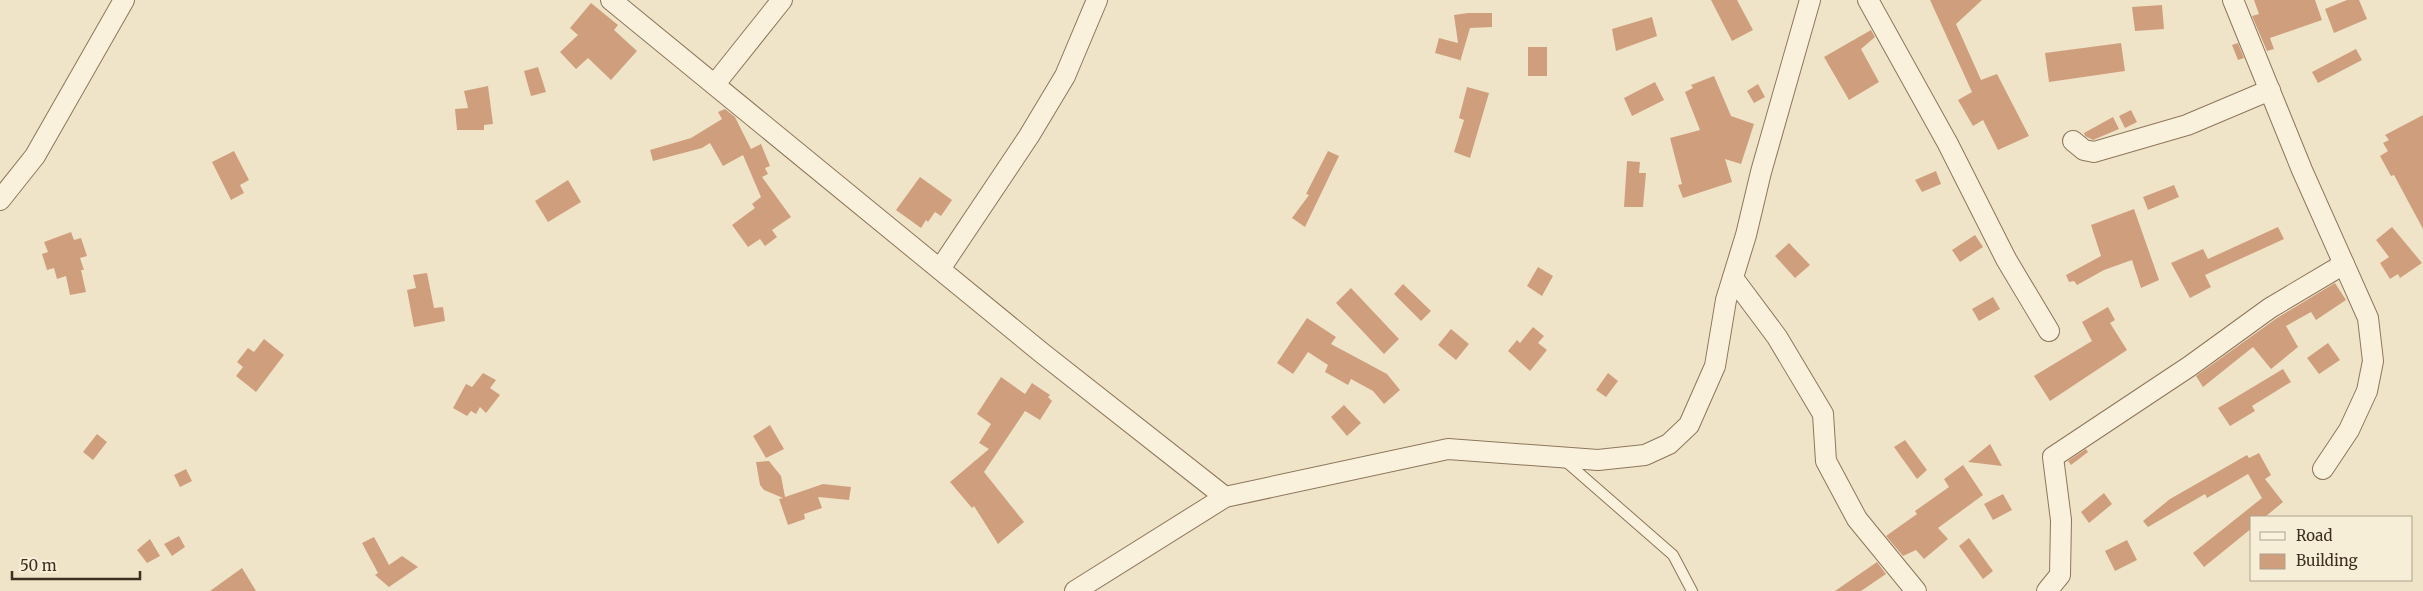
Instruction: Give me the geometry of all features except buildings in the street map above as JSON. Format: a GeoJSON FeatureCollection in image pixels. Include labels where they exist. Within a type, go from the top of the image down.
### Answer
{"type":"FeatureCollection","features":[{"type":"Feature","properties":{"kind":"street"},"geometry":{"type":"LineString","coordinates":[[0,200],[35,156],[124,0]]}},
{"type":"Feature","properties":{"kind":"street"},"geometry":{"type":"LineString","coordinates":[[611,0],[1042,353],[1224,498]]}},
{"type":"Feature","properties":{"kind":"street"},"geometry":{"type":"LineString","coordinates":[[715,84],[782,0]]}},
{"type":"Feature","properties":{"kind":"street"},"geometry":{"type":"LineString","coordinates":[[940,269],[1029,136],[1065,76],[1097,0]]}},
{"type":"Feature","properties":{"kind":"street"},"geometry":{"type":"LineString","coordinates":[[1075,591],[1224,498],[1448,449],[1598,460],[1645,456],[1669,444],[1688,425],[1715,366],[1726,300],[1746,235],[1760,172],[1810,0]]}},
{"type":"Feature","properties":{"kind":"street"},"geometry":{"type":"LineString","coordinates":[[1868,0],[1948,144],[2006,260],[2049,331]]}},
{"type":"Feature","properties":{"kind":"street"},"geometry":{"type":"LineString","coordinates":[[2233,0],[2368,318],[2373,361],[2367,391],[2349,430],[2324,469]]}},
{"type":"Feature","properties":{"kind":"street"},"geometry":{"type":"LineString","coordinates":[[2073,141],[2084,150],[2094,152],[2187,124],[2270,90]]}},
{"type":"Feature","properties":{"kind":"street"},"geometry":{"type":"LineString","coordinates":[[2047,591],[2060,575],[2061,520],[2053,457],[2190,366],[2270,308],[2344,264]]}},
{"type":"Feature","properties":{"kind":"street"},"geometry":{"type":"LineString","coordinates":[[1733,278],[1777,338],[1823,414],[1826,461],[1857,519],[1916,591]]}},
{"type":"Feature","properties":{"kind":"lane"},"geometry":{"type":"LineString","coordinates":[[1562,457],[1674,555],[1692,591]]}}]}
